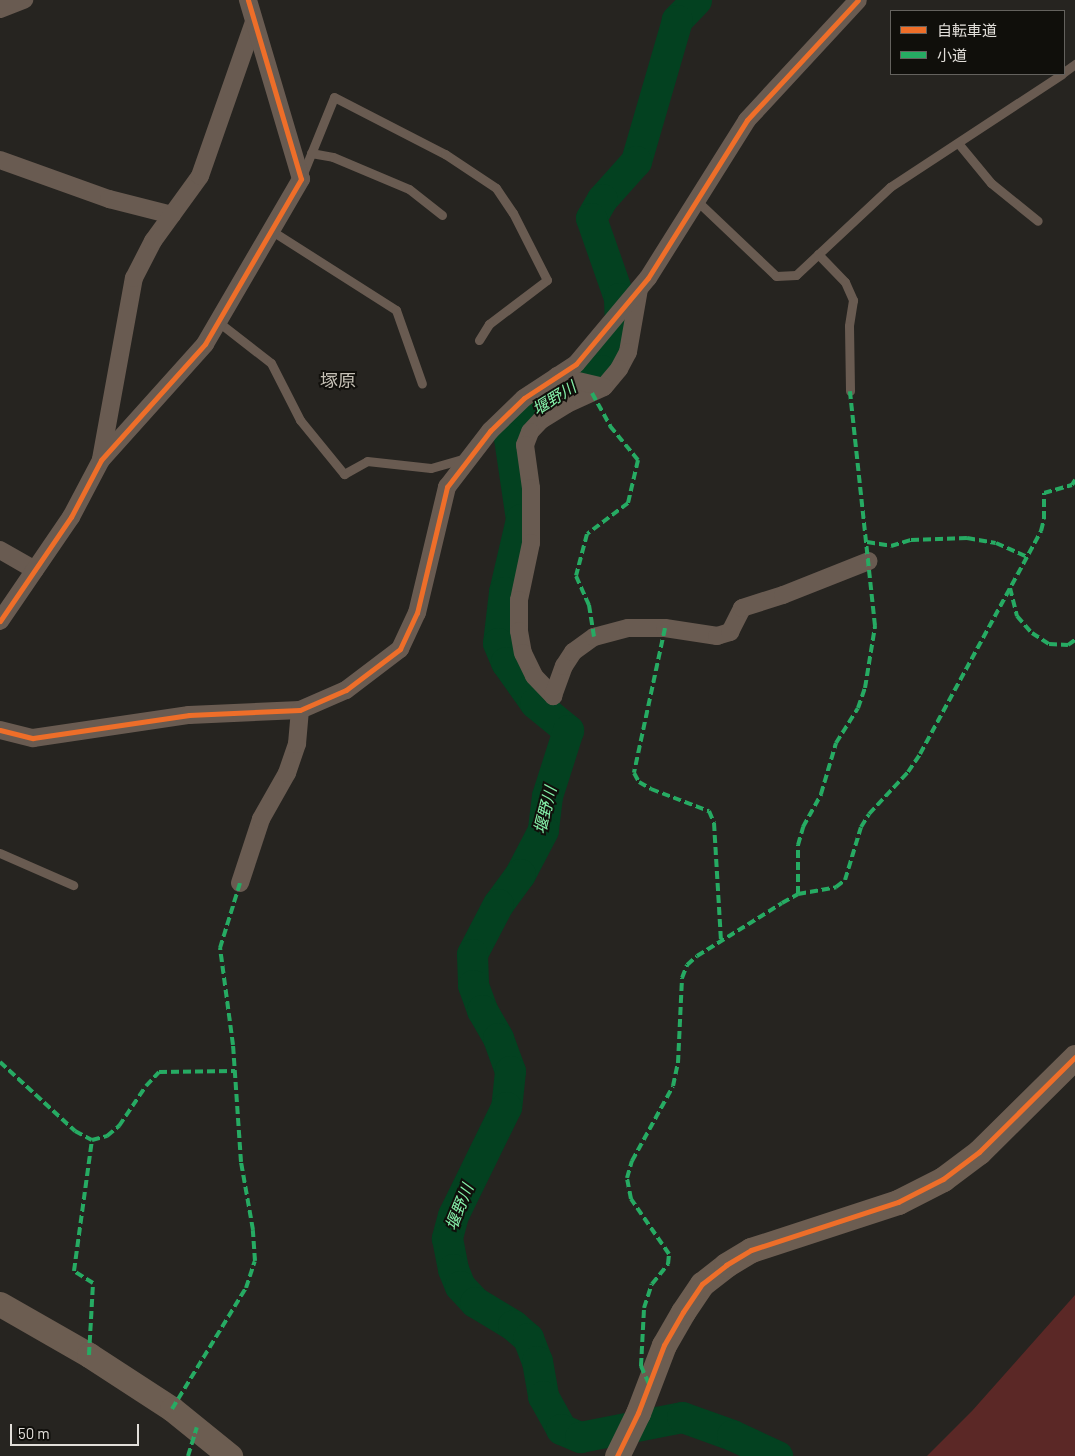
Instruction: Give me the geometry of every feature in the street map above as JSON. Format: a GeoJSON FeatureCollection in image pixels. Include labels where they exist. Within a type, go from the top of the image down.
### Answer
{"type":"FeatureCollection","features":[{"type":"Feature","properties":{"kind":"street"},"geometry":{"type":"LineString","coordinates":[[0,9],[24,0]]}},
{"type":"Feature","properties":{"kind":"street"},"geometry":{"type":"LineString","coordinates":[[0,621],[71,517],[101,460],[205,344],[301,179],[248,0]]}},
{"type":"Feature","properties":{"kind":"street"},"geometry":{"type":"LineString","coordinates":[[0,730],[33,738],[189,714],[300,710],[346,690],[400,649],[417,614],[447,487],[490,432],[524,398],[560,377],[576,364],[636,292],[747,120],[858,0]]}},
{"type":"Feature","properties":{"kind":"street"},"geometry":{"type":"LineString","coordinates":[[101,460],[134,278],[153,241],[200,176],[254,22]]}},
{"type":"Feature","properties":{"kind":"street"},"geometry":{"type":"LineString","coordinates":[[0,160],[109,199],[172,215]]}},
{"type":"Feature","properties":{"kind":"street"},"geometry":{"type":"LineString","coordinates":[[636,292],[628,352],[619,369],[601,387],[541,420],[530,432],[524,446],[531,488],[531,543],[519,600],[519,631],[523,653],[534,676],[553,696],[564,666],[573,652],[594,637],[628,628],[665,628],[717,636],[730,632],[742,608],[783,595],[869,561]]}},
{"type":"Feature","properties":{"kind":"street"},"geometry":{"type":"LineString","coordinates":[[560,377],[601,387]]}},
{"type":"Feature","properties":{"kind":"street"},"geometry":{"type":"LineString","coordinates":[[0,550],[35,570]]}},
{"type":"Feature","properties":{"kind":"street"},"geometry":{"type":"LineString","coordinates":[[240,883],[261,819],[287,773],[296,744],[300,710]]}},
{"type":"Feature","properties":{"kind":"street"},"geometry":{"type":"LineString","coordinates":[[620,1452],[638,1413],[664,1345],[683,1312],[708,1279],[726,1265],[751,1250],[898,1202],[943,1179],[979,1152],[1075,1057]]}},
{"type":"Feature","properties":{"kind":"street"},"geometry":{"type":"LineString","coordinates":[[0,1304],[114,1371],[197,1427],[230,1456]]}},
{"type":"Feature","properties":{"kind":"lane"},"geometry":{"type":"LineString","coordinates":[[696,200],[776,276],[796,275],[890,187],[1060,75]]}},
{"type":"Feature","properties":{"kind":"lane"},"geometry":{"type":"LineString","coordinates":[[301,179],[334,97],[445,154],[496,188],[514,213],[547,280],[489,324],[479,340]]}},
{"type":"Feature","properties":{"kind":"lane"},"geometry":{"type":"LineString","coordinates":[[958,143],[991,183],[1038,221]]}},
{"type":"Feature","properties":{"kind":"lane"},"geometry":{"type":"LineString","coordinates":[[311,153],[333,157],[409,189],[442,215]]}},
{"type":"Feature","properties":{"kind":"lane"},"geometry":{"type":"LineString","coordinates":[[272,231],[396,310],[422,384]]}},
{"type":"Feature","properties":{"kind":"lane"},"geometry":{"type":"LineString","coordinates":[[818,254],[846,282],[853,300],[849,326],[850,391]]}},
{"type":"Feature","properties":{"kind":"lane"},"geometry":{"type":"LineString","coordinates":[[217,321],[271,363],[300,420],[344,474],[367,460],[431,468],[470,457]]}},
{"type":"Feature","properties":{"kind":"lane"},"geometry":{"type":"LineString","coordinates":[[0,853],[73,885]]}},
{"type":"Feature","properties":{"kind":"shaded area"},"geometry":{"type":"Polygon","coordinates":[[[1075,1295],[1075,1456],[927,1456],[972,1411],[1075,1295]]]}},
{"type":"Feature","properties":{"kind":"waterway","name":"堰野川"},"geometry":{"type":"LineString","coordinates":[[696,0],[677,20],[636,161],[602,199],[591,218],[619,298],[620,335],[601,370],[525,416],[509,438],[521,519],[504,592],[498,643],[506,662],[535,703],[568,730],[547,796],[543,830],[520,874],[498,904],[472,954],[473,985],[482,1010],[498,1038],[510,1071],[506,1107],[453,1215],[447,1238],[453,1269],[460,1286],[475,1302],[513,1325],[528,1338],[537,1361],[543,1396],[561,1429],[580,1437],[682,1417],[732,1435],[777,1456]]}},
{"type":"Feature","properties":{"kind":"marked path"},"geometry":{"type":"LineString","coordinates":[[798,894],[798,845],[803,827],[821,794],[836,743],[858,708],[865,688],[875,626],[850,391]]}},
{"type":"Feature","properties":{"kind":"marked path"},"geometry":{"type":"LineString","coordinates":[[592,393],[610,426],[638,460],[628,503],[587,534],[576,576],[589,605],[594,637]]}},
{"type":"Feature","properties":{"kind":"marked path"},"geometry":{"type":"LineString","coordinates":[[649,1384],[641,1366],[644,1308],[652,1284],[668,1264],[669,1254],[631,1199],[627,1178],[632,1161],[673,1086],[678,1063],[682,978],[687,965],[697,956],[798,894],[836,887],[845,880],[861,827],[869,814],[908,772],[920,754],[1041,531],[1044,519],[1044,493],[1072,485],[1075,480]]}},
{"type":"Feature","properties":{"kind":"marked path"},"geometry":{"type":"LineString","coordinates":[[867,542],[891,546],[911,540],[967,538],[996,543],[1027,557]]}},
{"type":"Feature","properties":{"kind":"marked path"},"geometry":{"type":"LineString","coordinates":[[1010,588],[1017,616],[1032,633],[1049,644],[1068,645],[1075,640]]}},
{"type":"Feature","properties":{"kind":"marked path"},"geometry":{"type":"LineString","coordinates":[[665,628],[634,773],[639,782],[651,789],[709,811],[714,823],[721,940]]}},
{"type":"Feature","properties":{"kind":"marked path"},"geometry":{"type":"LineString","coordinates":[[172,1409],[246,1288],[255,1261],[253,1230],[241,1162],[233,1045],[220,948],[240,883]]}},
{"type":"Feature","properties":{"kind":"marked path"},"geometry":{"type":"LineString","coordinates":[[0,1062],[75,1131],[92,1140],[107,1136],[119,1126],[146,1086],[159,1072],[235,1071]]}},
{"type":"Feature","properties":{"kind":"marked path"},"geometry":{"type":"LineString","coordinates":[[89,1355],[93,1283],[74,1271],[92,1140]]}},
{"type":"Feature","properties":{"kind":"marked path"},"geometry":{"type":"LineString","coordinates":[[188,1456],[197,1427]]}},
{"type":"Feature","properties":{"kind":"cycle path"},"geometry":{"type":"LineString","coordinates":[[0,621],[71,517],[101,460],[205,344],[301,179],[248,0]]}},
{"type":"Feature","properties":{"kind":"cycle path"},"geometry":{"type":"LineString","coordinates":[[0,730],[33,738],[189,715],[300,710],[346,690],[400,649],[417,613],[447,487],[490,431],[524,398],[576,364],[648,278],[747,120],[858,0]]}},
{"type":"Feature","properties":{"kind":"cycle path"},"geometry":{"type":"LineString","coordinates":[[617,1456],[638,1413],[664,1345],[702,1284],[726,1265],[751,1250],[898,1202],[943,1179],[979,1152],[1075,1057]]}},
{"type":"Feature","properties":{"kind":"district","name":"塚原"},"geometry":{"type":"Point","coordinates":[338,380]}}]}
